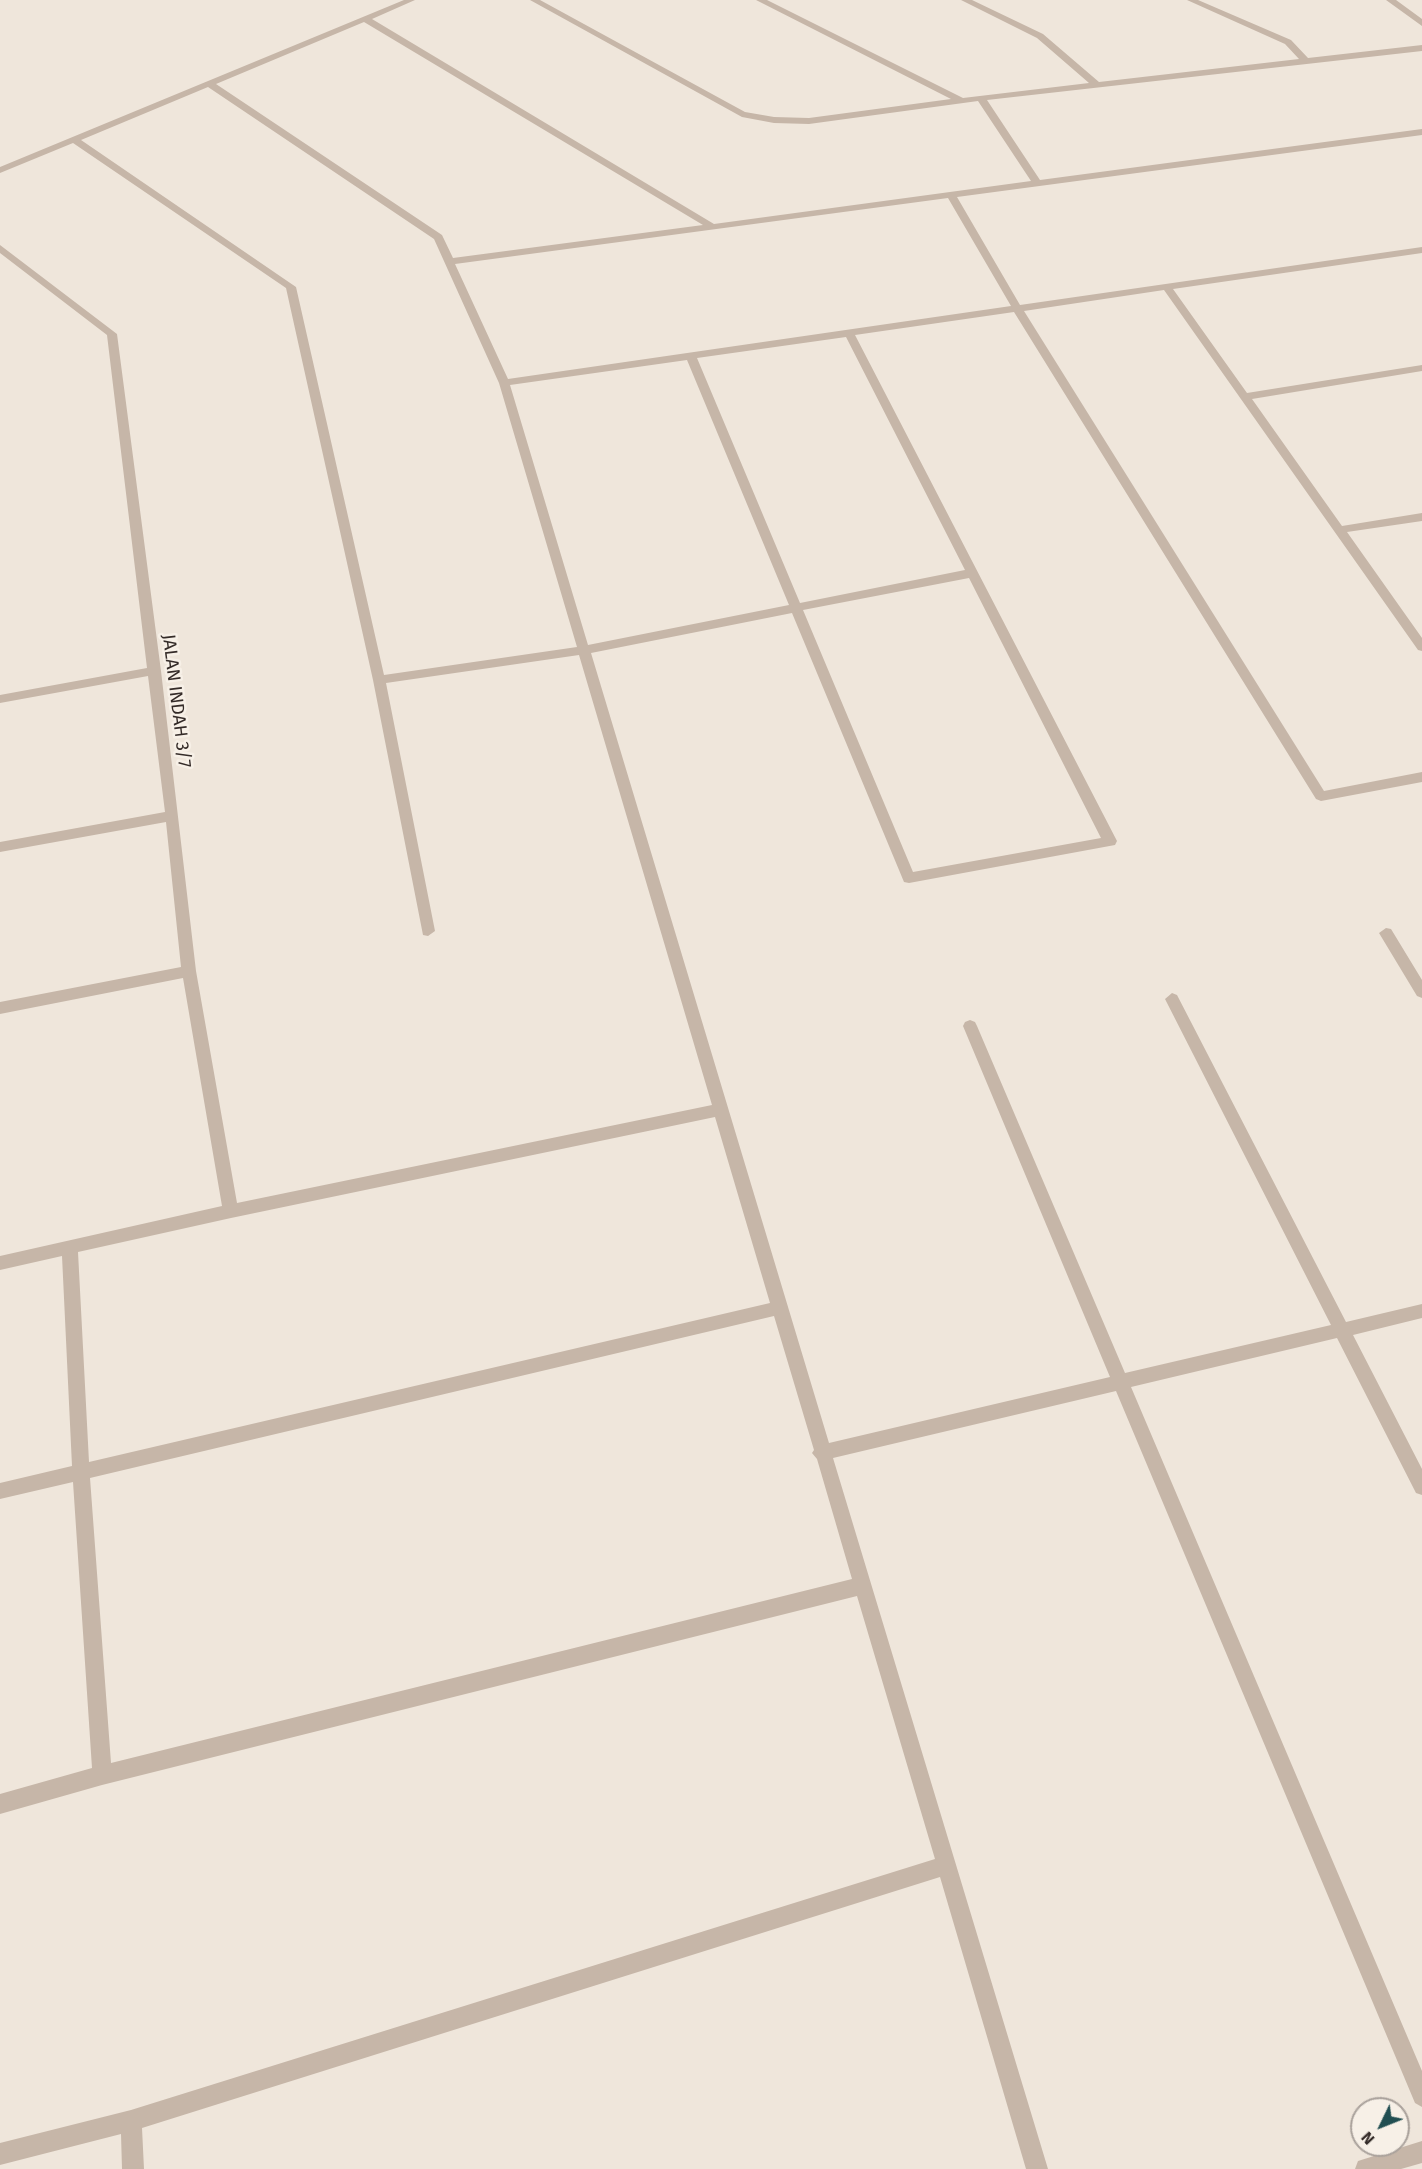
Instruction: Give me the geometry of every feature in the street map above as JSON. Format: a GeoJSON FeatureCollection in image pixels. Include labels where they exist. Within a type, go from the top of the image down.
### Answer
{"type":"FeatureCollection","features":[{"type":"Feature","properties":{"kind":"street"},"geometry":{"type":"LineString","coordinates":[[0,170],[411,0]]}},
{"type":"Feature","properties":{"kind":"street"},"geometry":{"type":"LineString","coordinates":[[534,0],[742,114],[774,120],[809,121],[981,98],[1422,48]]}},
{"type":"Feature","properties":{"kind":"street"},"geometry":{"type":"LineString","coordinates":[[760,0],[962,101]]}},
{"type":"Feature","properties":{"kind":"street"},"geometry":{"type":"LineString","coordinates":[[965,0],[1040,36],[1097,85]]}},
{"type":"Feature","properties":{"kind":"street"},"geometry":{"type":"LineString","coordinates":[[1191,0],[1288,42],[1306,62]]}},
{"type":"Feature","properties":{"kind":"street"},"geometry":{"type":"LineString","coordinates":[[1390,0],[1422,23]]}},
{"type":"Feature","properties":{"kind":"street"},"geometry":{"type":"LineString","coordinates":[[365,19],[713,227]]}},
{"type":"Feature","properties":{"kind":"street"},"geometry":{"type":"LineString","coordinates":[[208,83],[438,237],[504,383],[821,1453],[1037,2169]]}},
{"type":"Feature","properties":{"kind":"street"},"geometry":{"type":"LineString","coordinates":[[981,98],[1037,183]]}},
{"type":"Feature","properties":{"kind":"street"},"geometry":{"type":"LineString","coordinates":[[449,261],[1422,132]]}},
{"type":"Feature","properties":{"kind":"street"},"geometry":{"type":"LineString","coordinates":[[74,139],[291,287],[379,680],[428,931]]}},
{"type":"Feature","properties":{"kind":"street"},"geometry":{"type":"LineString","coordinates":[[951,195],[1017,308],[1321,796],[1422,777]]}},
{"type":"Feature","properties":{"kind":"street","name":"JALAN INDAH 3/7"},"geometry":{"type":"LineString","coordinates":[[0,248],[112,334],[189,971],[231,1211]]}},
{"type":"Feature","properties":{"kind":"street"},"geometry":{"type":"LineString","coordinates":[[504,383],[1422,250]]}},
{"type":"Feature","properties":{"kind":"street"},"geometry":{"type":"LineString","coordinates":[[1166,286],[1422,647]]}},
{"type":"Feature","properties":{"kind":"street"},"geometry":{"type":"LineString","coordinates":[[691,356],[909,878],[1110,840],[849,333]]}},
{"type":"Feature","properties":{"kind":"street"},"geometry":{"type":"LineString","coordinates":[[1244,397],[1422,368]]}},
{"type":"Feature","properties":{"kind":"street"},"geometry":{"type":"LineString","coordinates":[[1339,530],[1422,517]]}},
{"type":"Feature","properties":{"kind":"street"},"geometry":{"type":"LineString","coordinates":[[379,680],[583,650],[972,573]]}},
{"type":"Feature","properties":{"kind":"street"},"geometry":{"type":"LineString","coordinates":[[0,699],[154,671]]}},
{"type":"Feature","properties":{"kind":"street"},"geometry":{"type":"LineString","coordinates":[[0,847],[172,816]]}},
{"type":"Feature","properties":{"kind":"street"},"geometry":{"type":"LineString","coordinates":[[1386,933],[1422,992]]}},
{"type":"Feature","properties":{"kind":"street"},"geometry":{"type":"LineString","coordinates":[[0,1008],[189,971]]}},
{"type":"Feature","properties":{"kind":"street"},"geometry":{"type":"LineString","coordinates":[[1172,999],[1422,1487]]}},
{"type":"Feature","properties":{"kind":"street"},"geometry":{"type":"LineString","coordinates":[[970,1026],[1422,2097]]}},
{"type":"Feature","properties":{"kind":"street"},"geometry":{"type":"LineString","coordinates":[[0,1263],[231,1211],[719,1110]]}},
{"type":"Feature","properties":{"kind":"street"},"geometry":{"type":"LineString","coordinates":[[70,1247],[81,1472],[102,1775]]}},
{"type":"Feature","properties":{"kind":"street"},"geometry":{"type":"LineString","coordinates":[[0,1491],[778,1308]]}},
{"type":"Feature","properties":{"kind":"street"},"geometry":{"type":"LineString","coordinates":[[821,1453],[1422,1311]]}},
{"type":"Feature","properties":{"kind":"street"},"geometry":{"type":"LineString","coordinates":[[0,1804],[102,1775],[861,1586]]}},
{"type":"Feature","properties":{"kind":"street"},"geometry":{"type":"LineString","coordinates":[[0,2154],[131,2121],[945,1866]]}},
{"type":"Feature","properties":{"kind":"street"},"geometry":{"type":"LineString","coordinates":[[131,2121],[133,2169]]}},
{"type":"Feature","properties":{"kind":"street"},"geometry":{"type":"LineString","coordinates":[[1366,2169],[1422,2152]]}}]}
